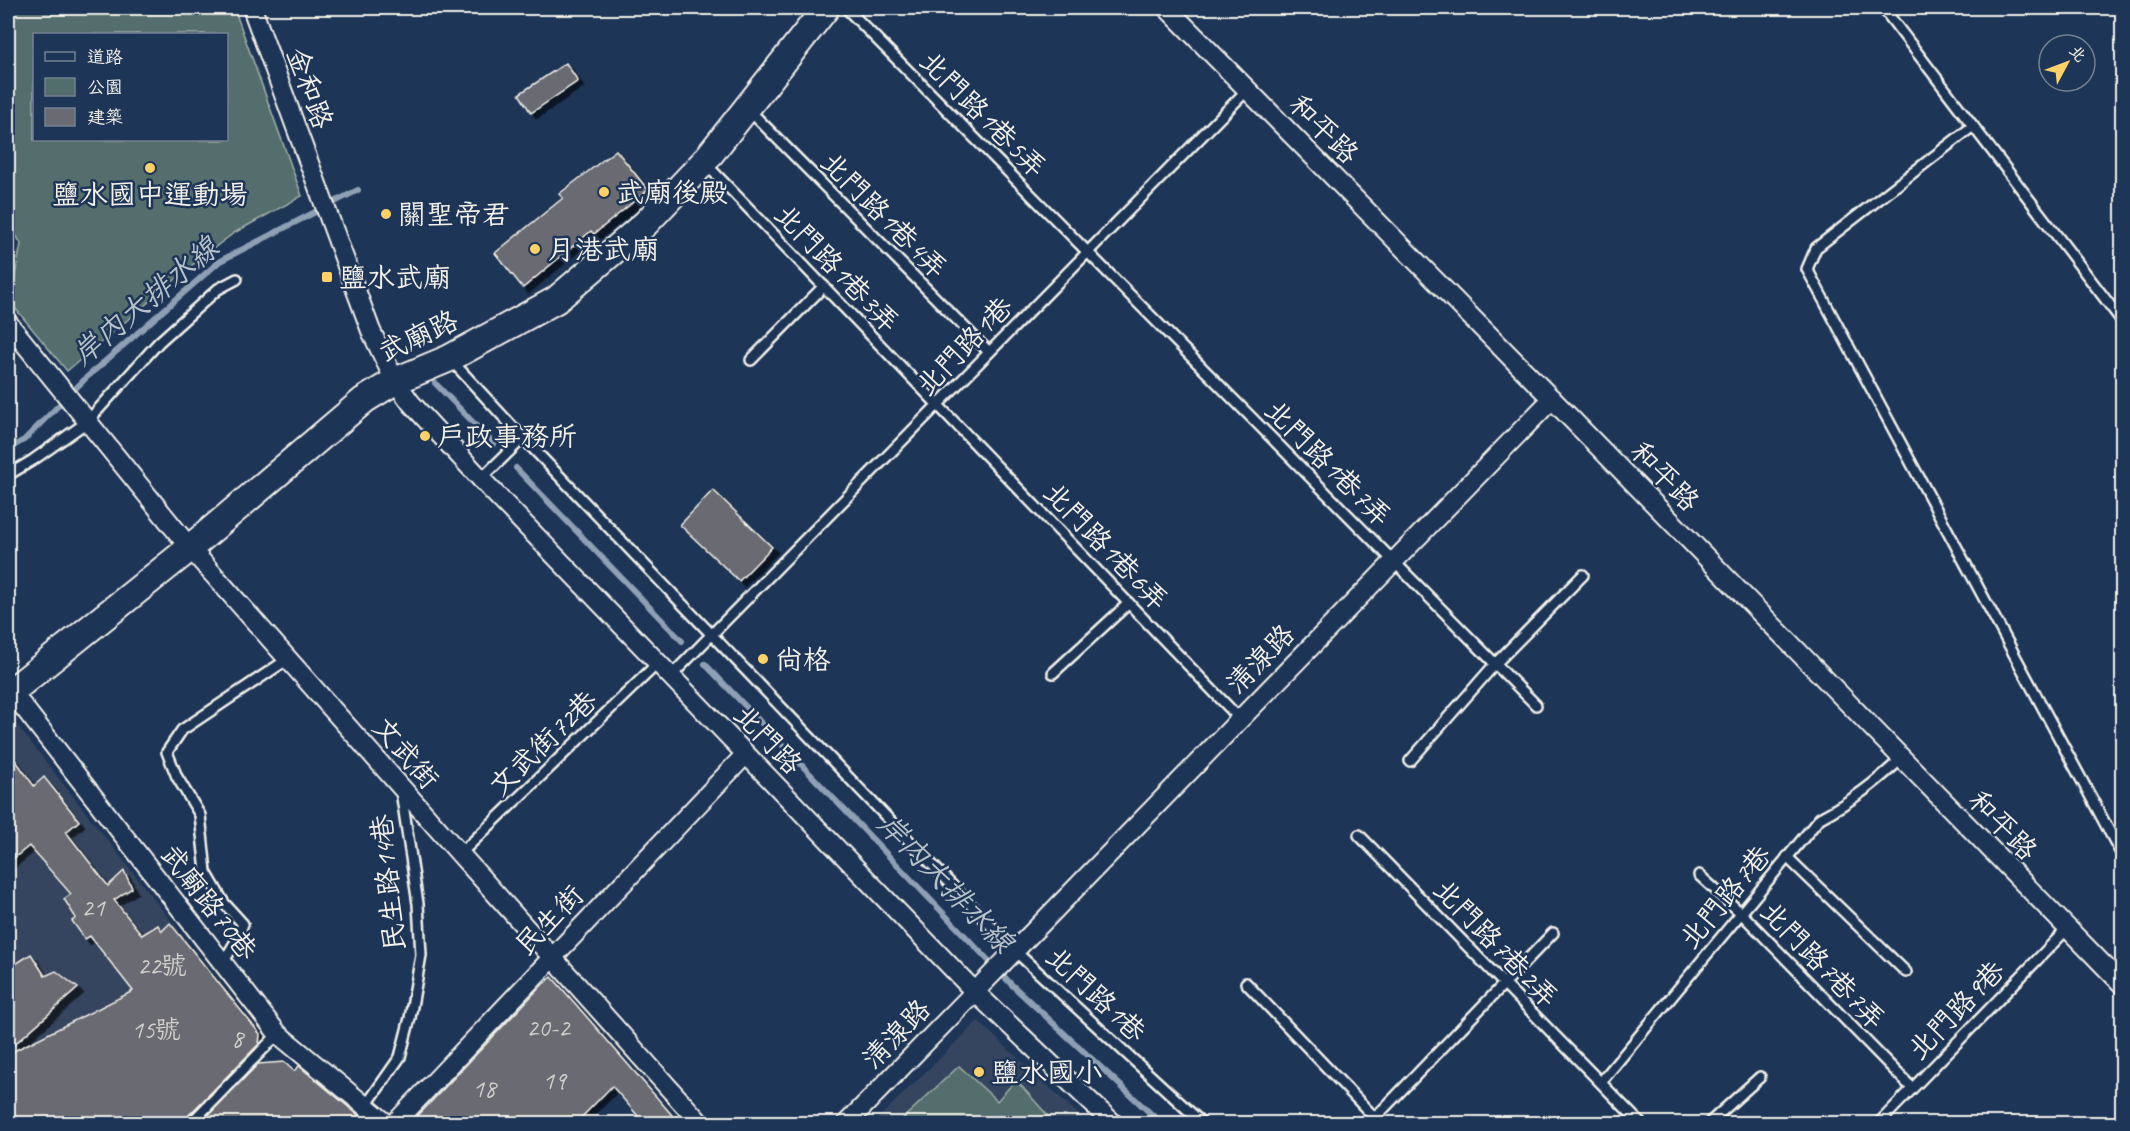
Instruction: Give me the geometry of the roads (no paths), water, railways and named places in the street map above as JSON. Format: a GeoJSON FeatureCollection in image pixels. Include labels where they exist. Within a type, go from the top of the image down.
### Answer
{"type":"FeatureCollection","features":[{"type":"Feature","properties":{"kind":"street","name":"金和路"},"geometry":{"type":"LineString","coordinates":[[252,8],[371,331],[395,381]]}},
{"type":"Feature","properties":{"kind":"street","name":"武廟路"},"geometry":{"type":"LineString","coordinates":[[9,693],[190,548],[364,400],[395,381],[450,358],[556,300],[645,224],[704,162],[826,8]]}},
{"type":"Feature","properties":{"kind":"street","name":"和平路"},"geometry":{"type":"LineString","coordinates":[[1167,8],[2122,984]]}},
{"type":"Feature","properties":{"kind":"street","name":"文武街"},"geometry":{"type":"LineString","coordinates":[[8,323],[190,548],[701,1124]]}},
{"type":"Feature","properties":{"kind":"street","name":"北門路"},"geometry":{"type":"LineString","coordinates":[[395,381],[411,403],[481,479],[745,755],[1114,1124]]}},
{"type":"Feature","properties":{"kind":"street","name":"清湶路"},"geometry":{"type":"LineString","coordinates":[[846,1124],[1552,399]]}},
{"type":"Feature","properties":{"kind":"street","name":"武廟路70巷"},"geometry":{"type":"LineString","coordinates":[[9,693],[278,1034],[387,1124]]}},
{"type":"Feature","properties":{"kind":"street","name":"民生街"},"geometry":{"type":"LineString","coordinates":[[394,1124],[745,755]]}},
{"type":"Feature","properties":{"kind":"lane","name":"北門路1巷5弄"},"geometry":{"type":"LineString","coordinates":[[846,8],[1088,252]]}},
{"type":"Feature","properties":{"kind":"lane"},"geometry":{"type":"LineString","coordinates":[[1883,8],[2122,321]]}},
{"type":"Feature","properties":{"kind":"lane","name":"北門路1巷"},"geometry":{"type":"LineString","coordinates":[[664,669],[712,635],[1248,89]]}},
{"type":"Feature","properties":{"kind":"lane","name":"北門路1巷4弄"},"geometry":{"type":"LineString","coordinates":[[747,109],[989,352]]}},
{"type":"Feature","properties":{"kind":"lane"},"geometry":{"type":"LineString","coordinates":[[1973,126],[1816,248],[1807,268],[2122,855]]}},
{"type":"Feature","properties":{"kind":"lane","name":"北門路1巷3弄"},"geometry":{"type":"LineString","coordinates":[[704,162],[938,405]]}},
{"type":"Feature","properties":{"kind":"lane","name":"北門路1巷7弄"},"geometry":{"type":"LineString","coordinates":[[1088,252],[1536,705]]}},
{"type":"Feature","properties":{"kind":"lane"},"geometry":{"type":"LineString","coordinates":[[8,475],[33,460],[218,289],[237,279]]}},
{"type":"Feature","properties":{"kind":"lane"},"geometry":{"type":"LineString","coordinates":[[751,360],[824,286]]}},
{"type":"Feature","properties":{"kind":"lane","name":"北門路1巷"},"geometry":{"type":"LineString","coordinates":[[450,358],[1012,954],[1203,1124]]}},
{"type":"Feature","properties":{"kind":"lane","name":"北門路1巷6弄"},"geometry":{"type":"LineString","coordinates":[[938,405],[1240,719]]}},
{"type":"Feature","properties":{"kind":"lane"},"geometry":{"type":"LineString","coordinates":[[481,479],[523,438]]}},
{"type":"Feature","properties":{"kind":"lane"},"geometry":{"type":"LineString","coordinates":[[1410,761],[1495,664],[1584,576]]}},
{"type":"Feature","properties":{"kind":"lane"},"geometry":{"type":"LineString","coordinates":[[1053,673],[1130,603]]}},
{"type":"Feature","properties":{"kind":"lane"},"geometry":{"type":"LineString","coordinates":[[222,963],[236,941],[243,924],[224,903],[206,872],[200,815],[177,777],[167,752],[182,730],[288,659]]}},
{"type":"Feature","properties":{"kind":"lane","name":"文武街72巷"},"geometry":{"type":"LineString","coordinates":[[460,854],[664,669]]}},
{"type":"Feature","properties":{"kind":"lane","name":"北門路7巷"},"geometry":{"type":"LineString","coordinates":[[1601,1082],[1820,818],[1848,803],[1870,787],[1901,759]]}},
{"type":"Feature","properties":{"kind":"lane","name":"民生路14巷"},"geometry":{"type":"LineString","coordinates":[[365,1107],[400,1058],[410,1018],[421,955],[418,904],[400,786]]}},
{"type":"Feature","properties":{"kind":"lane","name":"北門路7巷2弄"},"geometry":{"type":"LineString","coordinates":[[1359,835],[1641,1124]]}},
{"type":"Feature","properties":{"kind":"lane"},"geometry":{"type":"LineString","coordinates":[[1787,857],[1906,972]]}},
{"type":"Feature","properties":{"kind":"lane","name":"北門路7巷7弄"},"geometry":{"type":"LineString","coordinates":[[1699,875],[1741,913],[1912,1088]]}},
{"type":"Feature","properties":{"kind":"lane","name":"北門路9巷"},"geometry":{"type":"LineString","coordinates":[[1878,1124],[2067,929]]}},
{"type":"Feature","properties":{"kind":"lane"},"geometry":{"type":"LineString","coordinates":[[1246,983],[1372,1120],[1553,933]]}},
{"type":"Feature","properties":{"kind":"lane"},"geometry":{"type":"LineString","coordinates":[[190,1124],[278,1034]]}},
{"type":"Feature","properties":{"kind":"lane"},"geometry":{"type":"LineString","coordinates":[[1708,1124],[1760,1077]]}},
{"type":"Feature","properties":{"kind":"waterway","name":"岸內大排水線"},"geometry":{"type":"LineString","coordinates":[[8,449],[24,440],[87,377],[220,261],[358,190]]}},
{"type":"Feature","properties":{"kind":"waterway","name":"岸內大排水線"},"geometry":{"type":"LineString","coordinates":[[435,383],[494,444]]}},
{"type":"Feature","properties":{"kind":"waterway","name":"岸內大排水線"},"geometry":{"type":"LineString","coordinates":[[516,468],[682,641]]}},
{"type":"Feature","properties":{"kind":"waterway","name":"岸內大排水線"},"geometry":{"type":"LineString","coordinates":[[705,664],[1012,985],[1162,1124]]}},
{"type":"Feature","properties":{"kind":"place","name":"鹽水國中運動場"},"geometry":{"type":"Point","coordinates":[150,168]}},
{"type":"Feature","properties":{"kind":"place","name":"武廟後殿"},"geometry":{"type":"Point","coordinates":[604,192]}},
{"type":"Feature","properties":{"kind":"place","name":"關聖帝君"},"geometry":{"type":"Point","coordinates":[386,214]}},
{"type":"Feature","properties":{"kind":"place","name":"月港武廟"},"geometry":{"type":"Point","coordinates":[535,249]}},
{"type":"Feature","properties":{"kind":"place","name":"鹽水武廟"},"geometry":{"type":"Point","coordinates":[327,277]}},
{"type":"Feature","properties":{"kind":"place","name":"戶政事務所"},"geometry":{"type":"Point","coordinates":[425,436]}},
{"type":"Feature","properties":{"kind":"place","name":"尚格"},"geometry":{"type":"Point","coordinates":[763,659]}},
{"type":"Feature","properties":{"kind":"place","name":"鹽水國小"},"geometry":{"type":"Point","coordinates":[979,1072]}}]}
